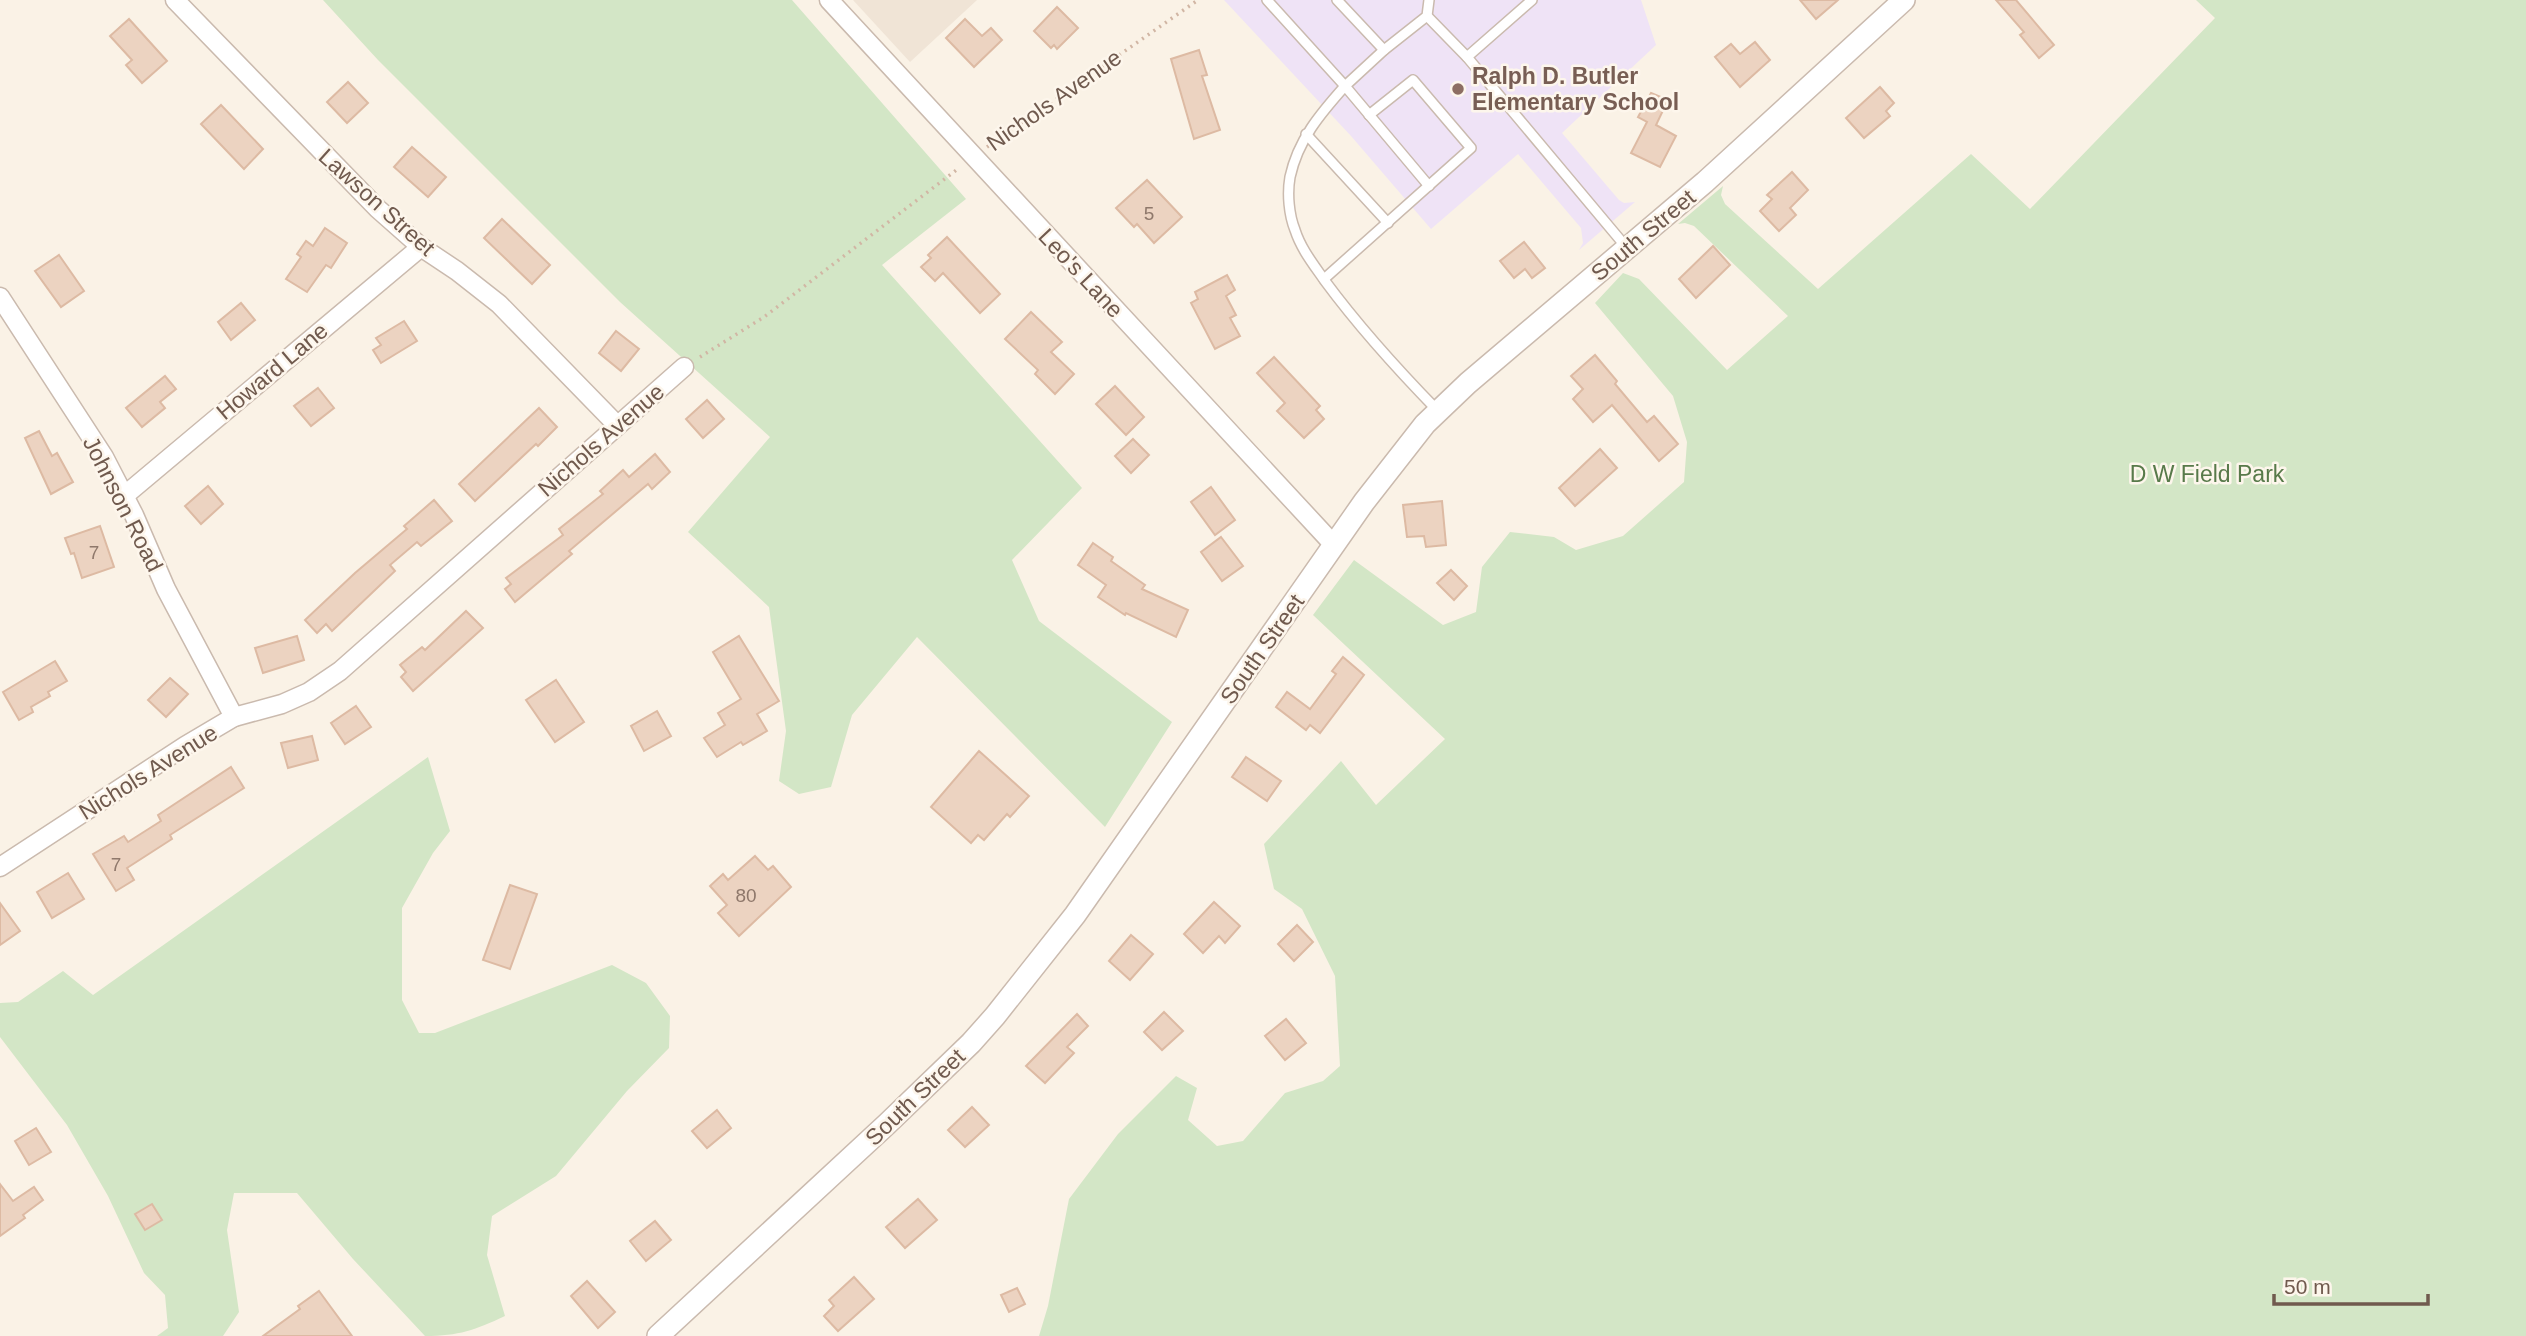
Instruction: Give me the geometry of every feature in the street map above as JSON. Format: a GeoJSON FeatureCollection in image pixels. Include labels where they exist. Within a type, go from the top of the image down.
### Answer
{"type":"FeatureCollection","features":[{"type":"Feature","properties":{"kind":"street","name":"Lawson Street"},"geometry":{"type":"LineString","coordinates":[[175,0],[350,181],[421,247],[499,304],[617,425]]}},
{"type":"Feature","properties":{"kind":"street","name":"Leo's Lane"},"geometry":{"type":"LineString","coordinates":[[829,0],[1334,545]]}},
{"type":"Feature","properties":{"kind":"street","name":"South Street"},"geometry":{"type":"LineString","coordinates":[[658,1336],[887,1124],[971,1043],[995,1016],[1111,865],[1409,442],[1438,411],[1705,182],[1904,0]]}},
{"type":"Feature","properties":{"kind":"street","name":"Howard Lane"},"geometry":{"type":"LineString","coordinates":[[124,496],[421,247]]}},
{"type":"Feature","properties":{"kind":"street","name":"Johnson Road"},"geometry":{"type":"LineString","coordinates":[[0,297],[104,457],[166,589],[234,718]]}},
{"type":"Feature","properties":{"kind":"street","name":"Nichols Avenue"},"geometry":{"type":"LineString","coordinates":[[0,867],[185,746],[234,718],[282,704],[309,692],[340,671],[684,367]]}},
{"type":"Feature","properties":{"kind":"lane"},"geometry":{"type":"LineString","coordinates":[[1267,0],[1345,86],[1429,186]]}},
{"type":"Feature","properties":{"kind":"lane"},"geometry":{"type":"LineString","coordinates":[[1337,0],[1384,50]]}},
{"type":"Feature","properties":{"kind":"lane"},"geometry":{"type":"LineString","coordinates":[[1429,0],[1427,16],[1345,86],[1306,134],[1289,180],[1289,198],[1295,232],[1307,256],[1396,367],[1438,411]]}},
{"type":"Feature","properties":{"kind":"lane"},"geometry":{"type":"LineString","coordinates":[[1467,57],[1532,0]]}},
{"type":"Feature","properties":{"kind":"lane"},"geometry":{"type":"LineString","coordinates":[[1427,16],[1467,57],[1628,249]]}},
{"type":"Feature","properties":{"kind":"lane"},"geometry":{"type":"LineString","coordinates":[[1324,279],[1471,148],[1413,80],[1369,116]]}},
{"type":"Feature","properties":{"kind":"lane"},"geometry":{"type":"LineString","coordinates":[[1306,134],[1388,223]]}},
{"type":"Feature","properties":{"kind":"path","name":"Nichols Avenue"},"geometry":{"type":"LineString","coordinates":[[684,367],[764,317],[974,156],[1198,0]]}},
{"type":"Feature","properties":{"kind":"shaded area"},"geometry":{"type":"Polygon","coordinates":[[[853,0],[977,0],[910,62],[853,0]]]}},
{"type":"Feature","properties":{"kind":"shaded area","name":"Ralph D. Butler Elementary School"},"geometry":{"type":"Polygon","coordinates":[[[1224,0],[1641,0],[1656,45],[1562,133],[1619,200],[1624,203],[1635,202],[1579,250],[1583,243],[1581,228],[1518,154],[1431,229],[1351,136],[1224,0]]]}},
{"type":"Feature","properties":{"kind":"green space"},"geometry":{"type":"Polygon","coordinates":[[[323,0],[792,0],[966,199],[882,265],[1082,488],[1012,560],[1039,621],[1172,722],[1105,827],[917,637],[852,715],[831,787],[799,794],[779,781],[786,731],[769,607],[688,532],[770,437],[620,302],[378,60],[323,0]]]}},
{"type":"Feature","properties":{"kind":"green space","name":"D W Field Park"},"geometry":{"type":"Polygon","coordinates":[[[2196,0],[2526,0],[2526,1336],[1039,1336],[1048,1306],[1069,1199],[1118,1134],[1176,1076],[1197,1088],[1188,1120],[1217,1146],[1243,1141],[1285,1093],[1323,1081],[1340,1066],[1335,976],[1302,909],[1274,889],[1264,844],[1341,761],[1376,805],[1445,739],[1313,615],[1354,560],[1443,625],[1476,612],[1482,567],[1510,532],[1554,537],[1576,550],[1623,536],[1684,482],[1687,442],[1673,396],[1595,303],[1623,273],[1639,279],[1727,370],[1788,316],[1694,226],[1678,224],[1723,186],[1721,195],[1725,204],[1818,289],[1971,154],[2030,209],[2215,18],[2196,0]]]}},
{"type":"Feature","properties":{"kind":"green space"},"geometry":{"type":"Polygon","coordinates":[[[428,757],[450,831],[433,853],[402,908],[402,1000],[419,1033],[435,1033],[612,965],[646,983],[670,1016],[669,1048],[627,1091],[556,1176],[492,1216],[487,1255],[505,1316],[466,1331],[425,1336],[353,1259],[297,1193],[234,1193],[227,1230],[239,1312],[223,1336],[157,1336],[168,1328],[165,1295],[144,1273],[108,1196],[67,1125],[0,1037],[0,1003],[18,1002],[63,971],[93,995],[428,757]]]}},
{"type":"Feature","properties":{"kind":"building"},"geometry":{"type":"Polygon","coordinates":[[[1800,0],[1838,0],[1816,19],[1800,0]]]}},
{"type":"Feature","properties":{"kind":"building"},"geometry":{"type":"Polygon","coordinates":[[[1996,0],[2016,0],[2054,45],[2039,58],[2020,35],[2024,32],[1996,0]]]}},
{"type":"Feature","properties":{"kind":"building"},"geometry":{"type":"Polygon","coordinates":[[[1057,7],[1078,28],[1057,49],[1054,45],[1051,48],[1034,31],[1057,7]]]}},
{"type":"Feature","properties":{"kind":"building"},"geometry":{"type":"Polygon","coordinates":[[[129,19],[167,61],[142,83],[126,65],[132,60],[110,36],[129,19]]]}},
{"type":"Feature","properties":{"kind":"building"},"geometry":{"type":"Polygon","coordinates":[[[965,19],[982,36],[991,28],[1002,40],[974,67],[946,38],[965,19]]]}},
{"type":"Feature","properties":{"kind":"building"},"geometry":{"type":"Polygon","coordinates":[[[1755,42],[1770,60],[1740,87],[1715,57],[1731,44],[1740,54],[1755,42]]]}},
{"type":"Feature","properties":{"kind":"building"},"geometry":{"type":"Polygon","coordinates":[[[1199,50],[1207,75],[1202,76],[1220,130],[1194,139],[1171,59],[1199,50]]]}},
{"type":"Feature","properties":{"kind":"building"},"geometry":{"type":"Polygon","coordinates":[[[348,82],[368,103],[347,123],[327,102],[348,82]]]}},
{"type":"Feature","properties":{"kind":"building"},"geometry":{"type":"Polygon","coordinates":[[[1880,87],[1894,103],[1886,111],[1890,116],[1864,138],[1846,118],[1880,87]]]}},
{"type":"Feature","properties":{"kind":"building"},"geometry":{"type":"Polygon","coordinates":[[[1651,93],[1668,100],[1656,125],[1676,136],[1660,167],[1631,153],[1647,122],[1638,117],[1651,93]]]}},
{"type":"Feature","properties":{"kind":"building"},"geometry":{"type":"Polygon","coordinates":[[[221,105],[263,149],[244,169],[201,124],[221,105]]]}},
{"type":"Feature","properties":{"kind":"building"},"geometry":{"type":"Polygon","coordinates":[[[412,147],[446,177],[428,197],[394,167],[412,147]]]}},
{"type":"Feature","properties":{"kind":"building"},"geometry":{"type":"Polygon","coordinates":[[[1792,172],[1808,190],[1790,208],[1796,215],[1779,231],[1760,211],[1772,199],[1767,195],[1792,172]]]}},
{"type":"Feature","properties":{"kind":"building"},"geometry":{"type":"Polygon","coordinates":[[[1147,180],[1182,217],[1154,243],[1137,224],[1134,227],[1116,208],[1147,180]]]}},
{"type":"Feature","properties":{"kind":"building"},"geometry":{"type":"Polygon","coordinates":[[[502,219],[550,265],[532,284],[484,238],[502,219]]]}},
{"type":"Feature","properties":{"kind":"building"},"geometry":{"type":"Polygon","coordinates":[[[325,228],[347,243],[331,268],[326,265],[307,292],[286,279],[301,257],[297,254],[306,241],[313,246],[325,228]]]}},
{"type":"Feature","properties":{"kind":"building"},"geometry":{"type":"Polygon","coordinates":[[[947,237],[1000,294],[980,313],[943,273],[935,281],[921,267],[931,258],[928,255],[947,237]]]}},
{"type":"Feature","properties":{"kind":"building"},"geometry":{"type":"Polygon","coordinates":[[[1524,242],[1545,268],[1532,278],[1525,269],[1514,278],[1500,261],[1524,242]]]}},
{"type":"Feature","properties":{"kind":"building"},"geometry":{"type":"Polygon","coordinates":[[[1713,246],[1730,265],[1696,298],[1679,279],[1713,246]]]}},
{"type":"Feature","properties":{"kind":"building"},"geometry":{"type":"Polygon","coordinates":[[[59,255],[84,291],[61,307],[35,271],[59,255]]]}},
{"type":"Feature","properties":{"kind":"building"},"geometry":{"type":"Polygon","coordinates":[[[1227,275],[1235,290],[1226,296],[1236,315],[1230,318],[1240,336],[1215,349],[1191,303],[1198,299],[1195,292],[1227,275]]]}},
{"type":"Feature","properties":{"kind":"building"},"geometry":{"type":"Polygon","coordinates":[[[241,303],[255,320],[231,340],[218,322],[241,303]]]}},
{"type":"Feature","properties":{"kind":"building"},"geometry":{"type":"Polygon","coordinates":[[[1031,312],[1062,342],[1051,352],[1074,374],[1055,394],[1035,374],[1038,370],[1005,339],[1031,312]]]}},
{"type":"Feature","properties":{"kind":"building"},"geometry":{"type":"Polygon","coordinates":[[[404,321],[417,341],[381,363],[373,350],[381,345],[376,338],[404,321]]]}},
{"type":"Feature","properties":{"kind":"building"},"geometry":{"type":"Polygon","coordinates":[[[616,331],[639,349],[621,371],[599,353],[616,331]]]}},
{"type":"Feature","properties":{"kind":"building"},"geometry":{"type":"Polygon","coordinates":[[[1595,355],[1647,422],[1654,416],[1678,444],[1659,461],[1612,405],[1593,422],[1573,399],[1583,389],[1571,376],[1595,355]]]}},
{"type":"Feature","properties":{"kind":"building"},"geometry":{"type":"Polygon","coordinates":[[[1274,357],[1320,406],[1316,410],[1324,419],[1304,438],[1277,411],[1285,403],[1257,373],[1274,357]]]}},
{"type":"Feature","properties":{"kind":"building"},"geometry":{"type":"Polygon","coordinates":[[[165,376],[176,389],[160,402],[165,408],[142,427],[126,408],[165,376]]]}},
{"type":"Feature","properties":{"kind":"building"},"geometry":{"type":"Polygon","coordinates":[[[1115,386],[1144,417],[1126,435],[1096,404],[1115,386]]]}},
{"type":"Feature","properties":{"kind":"building"},"geometry":{"type":"Polygon","coordinates":[[[318,388],[334,408],[311,426],[294,406],[318,388]]]}},
{"type":"Feature","properties":{"kind":"building"},"geometry":{"type":"Polygon","coordinates":[[[707,400],[724,419],[703,438],[686,419],[707,400]]]}},
{"type":"Feature","properties":{"kind":"building"},"geometry":{"type":"Polygon","coordinates":[[[539,408],[557,427],[475,501],[459,484],[539,408]]]}},
{"type":"Feature","properties":{"kind":"building"},"geometry":{"type":"Polygon","coordinates":[[[39,431],[52,456],[57,453],[73,482],[51,494],[25,438],[39,431]]]}},
{"type":"Feature","properties":{"kind":"building"},"geometry":{"type":"Polygon","coordinates":[[[1133,439],[1149,455],[1131,473],[1115,456],[1133,439]]]}},
{"type":"Feature","properties":{"kind":"building"},"geometry":{"type":"Polygon","coordinates":[[[1600,449],[1617,468],[1575,506],[1559,488],[1600,449]]]}},
{"type":"Feature","properties":{"kind":"building"},"geometry":{"type":"Polygon","coordinates":[[[655,454],[670,472],[652,489],[648,484],[569,551],[572,554],[515,602],[505,589],[511,584],[506,578],[563,535],[559,529],[603,494],[600,491],[623,470],[629,477],[655,454]]]}},
{"type":"Feature","properties":{"kind":"building"},"geometry":{"type":"Polygon","coordinates":[[[208,486],[223,504],[201,524],[185,506],[208,486]]]}},
{"type":"Feature","properties":{"kind":"building"},"geometry":{"type":"Polygon","coordinates":[[[1211,487],[1235,520],[1215,535],[1191,502],[1211,487]]]}},
{"type":"Feature","properties":{"kind":"building"},"geometry":{"type":"Polygon","coordinates":[[[434,500],[452,521],[421,546],[417,542],[390,565],[395,571],[332,631],[326,624],[317,633],[305,620],[407,529],[404,526],[434,500]]]}},
{"type":"Feature","properties":{"kind":"building"},"geometry":{"type":"Polygon","coordinates":[[[1442,501],[1446,545],[1426,547],[1424,536],[1407,537],[1403,505],[1442,501]]]}},
{"type":"Feature","properties":{"kind":"building"},"geometry":{"type":"Polygon","coordinates":[[[100,526],[114,567],[82,578],[74,553],[71,554],[65,538],[100,526]]]}},
{"type":"Feature","properties":{"kind":"building"},"geometry":{"type":"Polygon","coordinates":[[[1221,537],[1243,566],[1222,581],[1201,552],[1221,537]]]}},
{"type":"Feature","properties":{"kind":"building"},"geometry":{"type":"Polygon","coordinates":[[[1093,543],[1113,557],[1111,561],[1145,585],[1142,589],[1188,610],[1176,637],[1126,613],[1125,615],[1098,597],[1106,585],[1078,565],[1093,543]]]}},
{"type":"Feature","properties":{"kind":"building"},"geometry":{"type":"Polygon","coordinates":[[[1451,570],[1467,586],[1454,600],[1437,583],[1451,570]]]}},
{"type":"Feature","properties":{"kind":"building"},"geometry":{"type":"Polygon","coordinates":[[[466,611],[483,628],[413,691],[401,677],[406,672],[400,665],[422,647],[425,650],[466,611]]]}},
{"type":"Feature","properties":{"kind":"building"},"geometry":{"type":"Polygon","coordinates":[[[297,636],[304,660],[263,673],[255,648],[297,636]]]}},
{"type":"Feature","properties":{"kind":"building"},"geometry":{"type":"Polygon","coordinates":[[[739,636],[779,701],[757,714],[767,731],[743,745],[741,742],[717,757],[704,738],[725,725],[718,713],[741,699],[713,652],[739,636]]]}},
{"type":"Feature","properties":{"kind":"building"},"geometry":{"type":"Polygon","coordinates":[[[1343,657],[1364,675],[1320,733],[1310,725],[1306,730],[1276,707],[1287,692],[1310,709],[1336,674],[1332,671],[1343,657]]]}},
{"type":"Feature","properties":{"kind":"building"},"geometry":{"type":"Polygon","coordinates":[[[55,661],[67,681],[48,692],[50,696],[31,707],[33,712],[19,720],[3,692],[55,661]]]}},
{"type":"Feature","properties":{"kind":"building"},"geometry":{"type":"Polygon","coordinates":[[[170,678],[188,694],[166,717],[148,700],[170,678]]]}},
{"type":"Feature","properties":{"kind":"building"},"geometry":{"type":"Polygon","coordinates":[[[556,680],[584,722],[555,742],[526,700],[556,680]]]}},
{"type":"Feature","properties":{"kind":"building"},"geometry":{"type":"Polygon","coordinates":[[[356,706],[371,727],[345,744],[331,723],[356,706]]]}},
{"type":"Feature","properties":{"kind":"building"},"geometry":{"type":"Polygon","coordinates":[[[657,711],[671,736],[644,751],[631,726],[657,711]]]}},
{"type":"Feature","properties":{"kind":"building"},"geometry":{"type":"Polygon","coordinates":[[[312,736],[318,760],[288,768],[281,743],[312,736]]]}},
{"type":"Feature","properties":{"kind":"building"},"geometry":{"type":"Polygon","coordinates":[[[979,751],[1029,796],[1010,817],[1007,814],[984,840],[978,835],[971,843],[931,807],[979,751]]]}},
{"type":"Feature","properties":{"kind":"building"},"geometry":{"type":"Polygon","coordinates":[[[1246,757],[1281,781],[1267,801],[1232,777],[1246,757]]]}},
{"type":"Feature","properties":{"kind":"building"},"geometry":{"type":"Polygon","coordinates":[[[231,767],[244,788],[170,835],[172,839],[127,868],[134,880],[116,891],[93,854],[124,836],[128,842],[161,821],[158,815],[231,767]]]}},
{"type":"Feature","properties":{"kind":"building"},"geometry":{"type":"Polygon","coordinates":[[[755,856],[768,870],[773,866],[791,887],[739,936],[718,913],[727,905],[710,886],[723,874],[728,880],[755,856]]]}},
{"type":"Feature","properties":{"kind":"building"},"geometry":{"type":"Polygon","coordinates":[[[68,873],[84,899],[52,918],[37,892],[68,873]]]}},
{"type":"Feature","properties":{"kind":"building"},"geometry":{"type":"Polygon","coordinates":[[[510,885],[537,894],[510,969],[483,960],[510,885]]]}},
{"type":"Feature","properties":{"kind":"building"},"geometry":{"type":"Polygon","coordinates":[[[1214,902],[1240,926],[1225,943],[1219,936],[1203,953],[1184,934],[1214,902]]]}},
{"type":"Feature","properties":{"kind":"building"},"geometry":{"type":"Polygon","coordinates":[[[0,903],[20,931],[0,945],[0,903]]]}},
{"type":"Feature","properties":{"kind":"building"},"geometry":{"type":"Polygon","coordinates":[[[1297,925],[1313,942],[1294,961],[1278,944],[1297,925]]]}},
{"type":"Feature","properties":{"kind":"building"},"geometry":{"type":"Polygon","coordinates":[[[1131,935],[1153,954],[1130,980],[1109,961],[1131,935]]]}},
{"type":"Feature","properties":{"kind":"building"},"geometry":{"type":"Polygon","coordinates":[[[1164,1012],[1183,1031],[1162,1050],[1144,1032],[1164,1012]]]}},
{"type":"Feature","properties":{"kind":"building"},"geometry":{"type":"Polygon","coordinates":[[[1077,1014],[1088,1026],[1067,1047],[1074,1053],[1045,1083],[1026,1066],[1077,1014]]]}},
{"type":"Feature","properties":{"kind":"building"},"geometry":{"type":"Polygon","coordinates":[[[1286,1019],[1306,1043],[1285,1060],[1265,1036],[1286,1019]]]}},
{"type":"Feature","properties":{"kind":"building"},"geometry":{"type":"Polygon","coordinates":[[[972,1107],[989,1125],[965,1147],[948,1130],[972,1107]]]}},
{"type":"Feature","properties":{"kind":"building"},"geometry":{"type":"Polygon","coordinates":[[[717,1110],[731,1128],[707,1148],[692,1131],[717,1110]]]}},
{"type":"Feature","properties":{"kind":"building"},"geometry":{"type":"Polygon","coordinates":[[[36,1128],[51,1152],[29,1165],[15,1141],[36,1128]]]}},
{"type":"Feature","properties":{"kind":"building"},"geometry":{"type":"Polygon","coordinates":[[[0,1184],[13,1201],[34,1187],[43,1200],[23,1215],[25,1218],[0,1236],[0,1184]]]}},
{"type":"Feature","properties":{"kind":"building"},"geometry":{"type":"Polygon","coordinates":[[[918,1199],[937,1220],[905,1248],[886,1227],[918,1199]]]}},
{"type":"Feature","properties":{"kind":"building"},"geometry":{"type":"Polygon","coordinates":[[[152,1204],[162,1220],[145,1230],[135,1214],[152,1204]]]}},
{"type":"Feature","properties":{"kind":"building"},"geometry":{"type":"Polygon","coordinates":[[[655,1221],[671,1240],[646,1261],[630,1241],[655,1221]]]}},
{"type":"Feature","properties":{"kind":"building"},"geometry":{"type":"Polygon","coordinates":[[[854,1277],[874,1299],[838,1331],[824,1316],[834,1306],[829,1300],[854,1277]]]}},
{"type":"Feature","properties":{"kind":"building"},"geometry":{"type":"Polygon","coordinates":[[[587,1281],[615,1312],[598,1328],[571,1296],[587,1281]]]}},
{"type":"Feature","properties":{"kind":"building"},"geometry":{"type":"Polygon","coordinates":[[[1017,1288],[1025,1304],[1009,1312],[1001,1295],[1017,1288]]]}},
{"type":"Feature","properties":{"kind":"building"},"geometry":{"type":"Polygon","coordinates":[[[319,1291],[352,1336],[263,1336],[300,1309],[298,1306],[319,1291]]]}},
{"type":"Feature","properties":{"kind":"place","name":"Ralph D. Butler Elementary School"},"geometry":{"type":"Point","coordinates":[1458,89]}}]}
